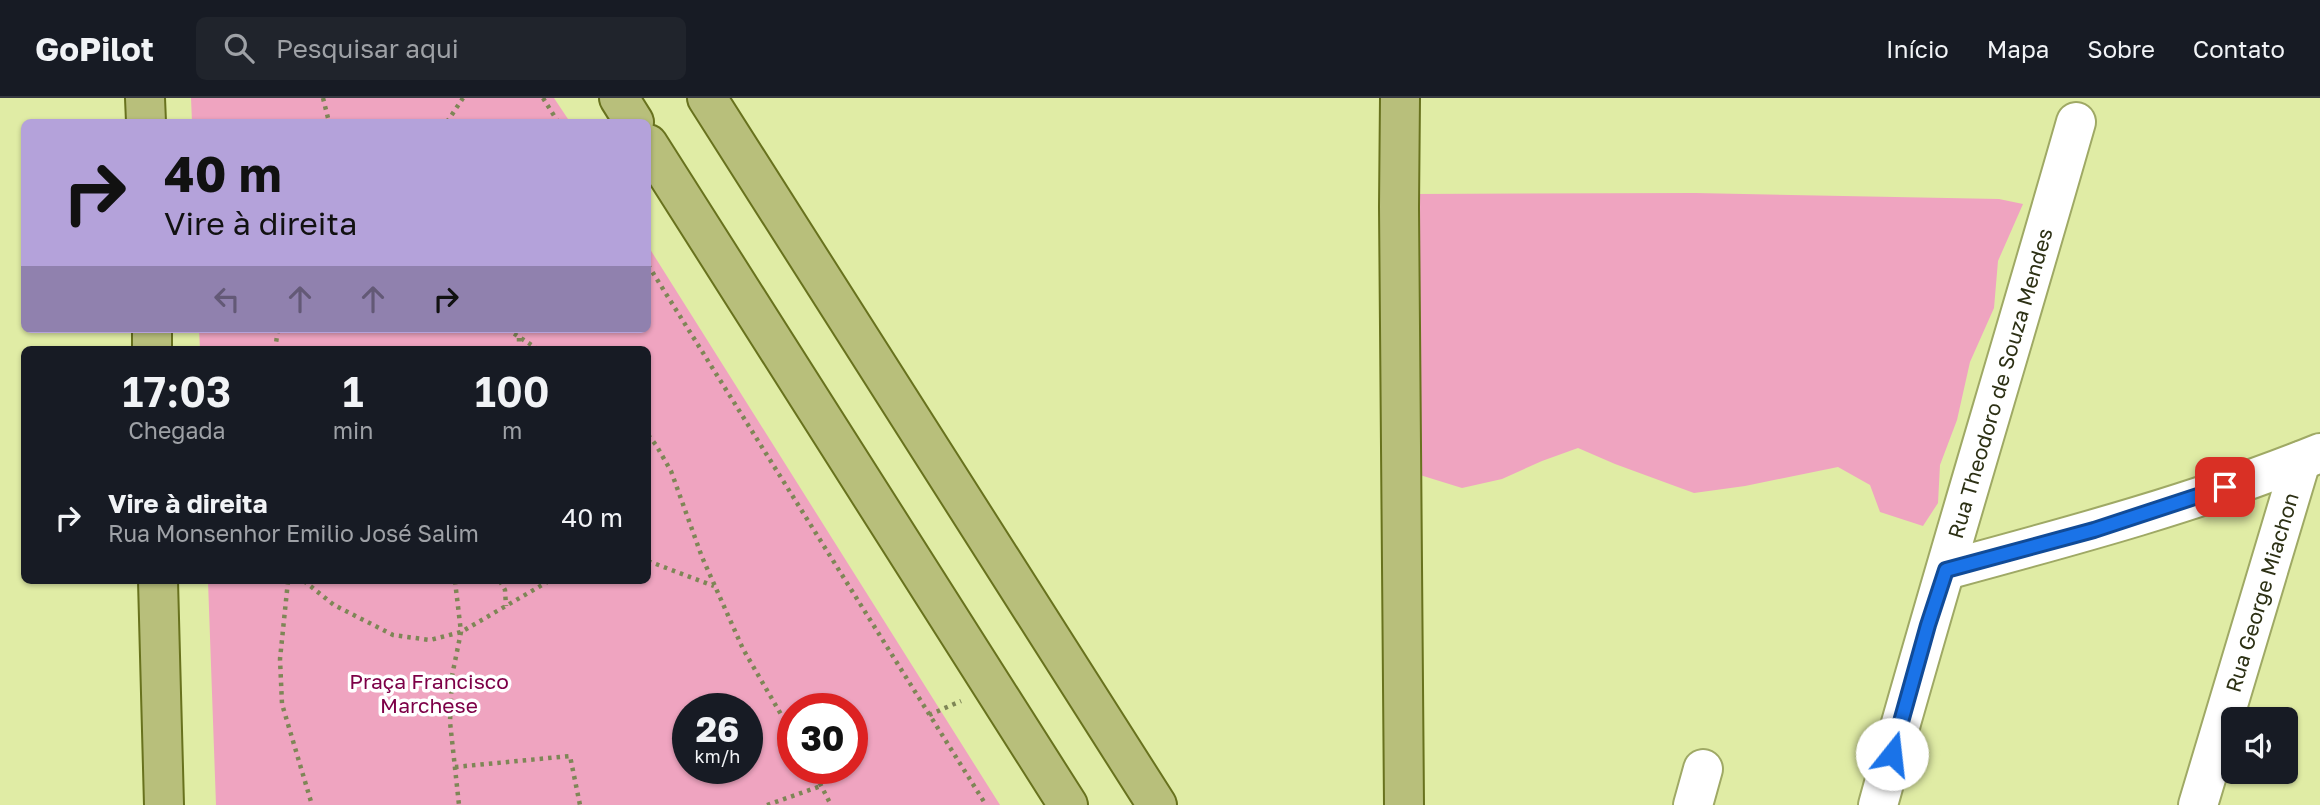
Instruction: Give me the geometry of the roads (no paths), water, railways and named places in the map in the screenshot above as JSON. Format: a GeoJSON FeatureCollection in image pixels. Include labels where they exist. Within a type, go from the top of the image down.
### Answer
{"type":"FeatureCollection","features":[{"type":"Feature","properties":{"kind":"main road"},"geometry":{"type":"LineString","coordinates":[[145,98],[146,119]]}},
{"type":"Feature","properties":{"kind":"main road"},"geometry":{"type":"LineString","coordinates":[[619,98],[632,119]]}},
{"type":"Feature","properties":{"kind":"main road"},"geometry":{"type":"LineString","coordinates":[[707,98],[1157,805]]}},
{"type":"Feature","properties":{"kind":"main road"},"geometry":{"type":"LineString","coordinates":[[1400,98],[1404,805]]}},
{"type":"Feature","properties":{"kind":"main road"},"geometry":{"type":"LineString","coordinates":[[651,149],[1068,805]]}},
{"type":"Feature","properties":{"kind":"main road"},"geometry":{"type":"LineString","coordinates":[[158,584],[164,805]]}},
{"type":"Feature","properties":{"kind":"street","name":"Rua Theodoro de Souza Mendes"},"geometry":{"type":"LineString","coordinates":[[1878,805],[2076,122]]}},
{"type":"Feature","properties":{"kind":"street"},"geometry":{"type":"LineString","coordinates":[[1946,570],[2308,476]]}},
{"type":"Feature","properties":{"kind":"street","name":"Rua George Miachon"},"geometry":{"type":"LineString","coordinates":[[2198,805],[2308,476]]}},
{"type":"Feature","properties":{"kind":"street"},"geometry":{"type":"LineString","coordinates":[[1693,805],[1703,769]]}},
{"type":"Feature","properties":{"kind":"park label","name":"Praça Francisco Marchese"},"geometry":{"type":"Point","coordinates":[429,693]}}]}
